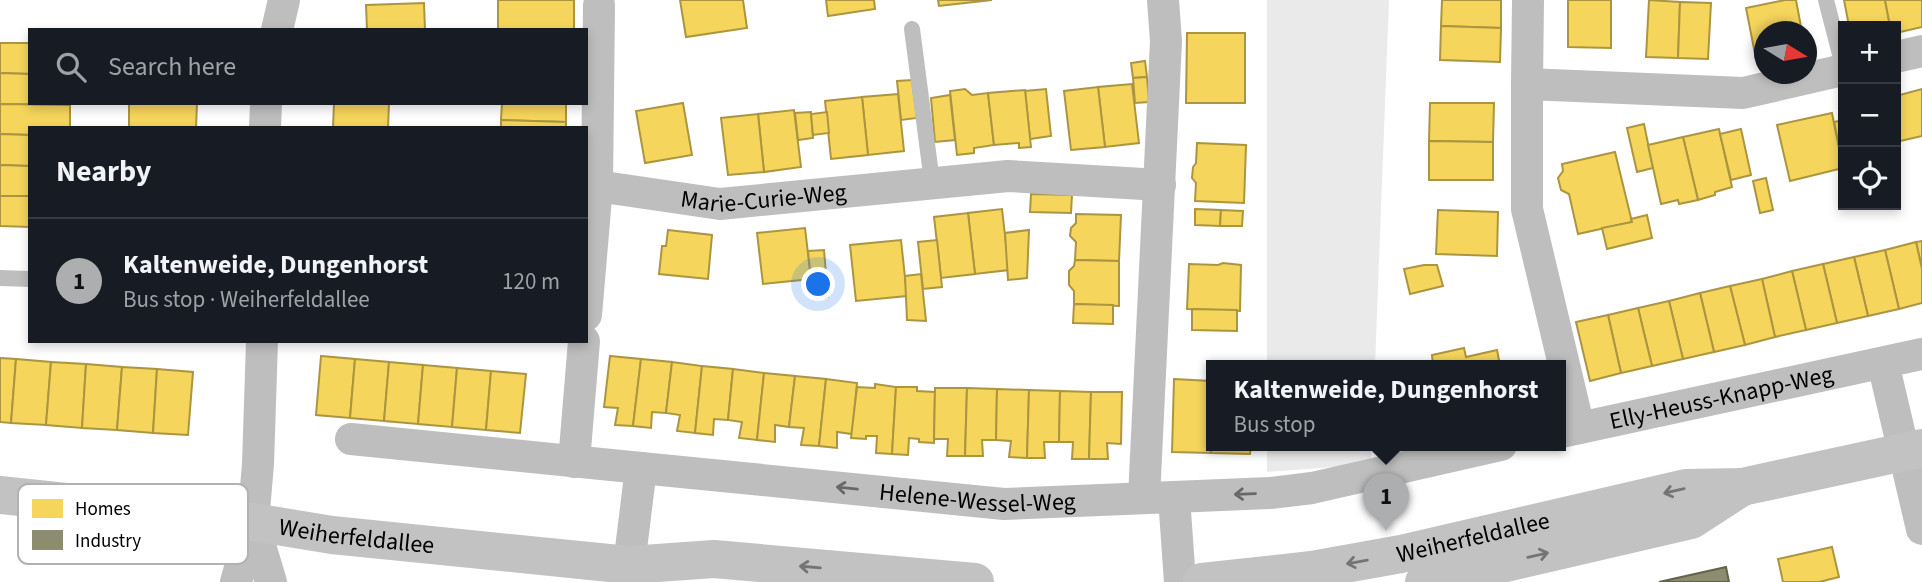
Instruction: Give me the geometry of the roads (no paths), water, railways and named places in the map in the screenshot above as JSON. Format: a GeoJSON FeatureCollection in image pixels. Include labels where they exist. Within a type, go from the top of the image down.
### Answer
{"type":"FeatureCollection","features":[{"type":"Feature","properties":{"kind":"main road","name":"Weiherfeldallee"},"geometry":{"type":"LineString","coordinates":[[1424,582],[1495,560],[1691,520],[1742,487],[1913,450]]}},
{"type":"Feature","properties":{"kind":"main road","name":"Weiherfeldallee"},"geometry":{"type":"LineString","coordinates":[[0,495],[18,497]]}},
{"type":"Feature","properties":{"kind":"main road","name":"Weiherfeldallee"},"geometry":{"type":"LineString","coordinates":[[248,521],[332,534],[629,565],[714,559],[975,582]]}},
{"type":"Feature","properties":{"kind":"main road","name":"Weiherfeldallee"},"geometry":{"type":"LineString","coordinates":[[1202,582],[1312,570],[1401,554],[1495,560]]}},
{"type":"Feature","properties":{"kind":"main road","name":"Weiherfeldallee"},"geometry":{"type":"LineString","coordinates":[[629,565],[682,582]]}},
{"type":"Feature","properties":{"kind":"street"},"geometry":{"type":"LineString","coordinates":[[277,28],[284,0]]}},
{"type":"Feature","properties":{"kind":"street"},"geometry":{"type":"LineString","coordinates":[[1163,0],[1167,41],[1160,185],[1159,497],[1180,582]]}},
{"type":"Feature","properties":{"kind":"street"},"geometry":{"type":"LineString","coordinates":[[1528,0],[1527,209],[1556,360]]}},
{"type":"Feature","properties":{"kind":"street"},"geometry":{"type":"LineString","coordinates":[[588,292],[597,186],[599,5]]}},
{"type":"Feature","properties":{"kind":"street"},"geometry":{"type":"LineString","coordinates":[[1901,56],[1922,51]]}},
{"type":"Feature","properties":{"kind":"street"},"geometry":{"type":"LineString","coordinates":[[1527,84],[1743,93],[1838,69]]}},
{"type":"Feature","properties":{"kind":"street"},"geometry":{"type":"LineString","coordinates":[[265,126],[266,105]]}},
{"type":"Feature","properties":{"kind":"street","name":"Marie-Curie-Weg"},"geometry":{"type":"LineString","coordinates":[[597,186],[720,204],[1008,176],[1160,185]]}},
{"type":"Feature","properties":{"kind":"street"},"geometry":{"type":"LineString","coordinates":[[248,540],[253,522],[258,464],[262,343]]}},
{"type":"Feature","properties":{"kind":"street"},"geometry":{"type":"LineString","coordinates":[[574,462],[584,343]]}},
{"type":"Feature","properties":{"kind":"street","name":"Elly-Heuss-Knapp-Weg"},"geometry":{"type":"LineString","coordinates":[[1570,430],[1922,354]]}},
{"type":"Feature","properties":{"kind":"street"},"geometry":{"type":"LineString","coordinates":[[1883,363],[1913,450],[1922,529]]}},
{"type":"Feature","properties":{"kind":"street"},"geometry":{"type":"LineString","coordinates":[[1566,409],[1570,430]]}},
{"type":"Feature","properties":{"kind":"street","name":"Helene-Wessel-Weg"},"geometry":{"type":"LineString","coordinates":[[351,439],[1004,504],[1270,493],[1312,488],[1475,451]]}},
{"type":"Feature","properties":{"kind":"street"},"geometry":{"type":"LineString","coordinates":[[629,565],[641,468]]}},
{"type":"Feature","properties":{"kind":"street"},"geometry":{"type":"LineString","coordinates":[[253,522],[271,582]]}},
{"type":"Feature","properties":{"kind":"street"},"geometry":{"type":"LineString","coordinates":[[236,582],[241,564]]}},
{"type":"Feature","properties":{"kind":"lane"},"geometry":{"type":"LineString","coordinates":[[1826,0],[1838,48]]}},
{"type":"Feature","properties":{"kind":"lane"},"geometry":{"type":"LineString","coordinates":[[912,29],[932,182]]}},
{"type":"Feature","properties":{"kind":"lane"},"geometry":{"type":"LineString","coordinates":[[0,278],[28,279]]}},
{"type":"Feature","properties":{"kind":"place","name":"Kaltenweide, Dungenhorst"},"geometry":{"type":"Point","coordinates":[1386,531]}}]}
